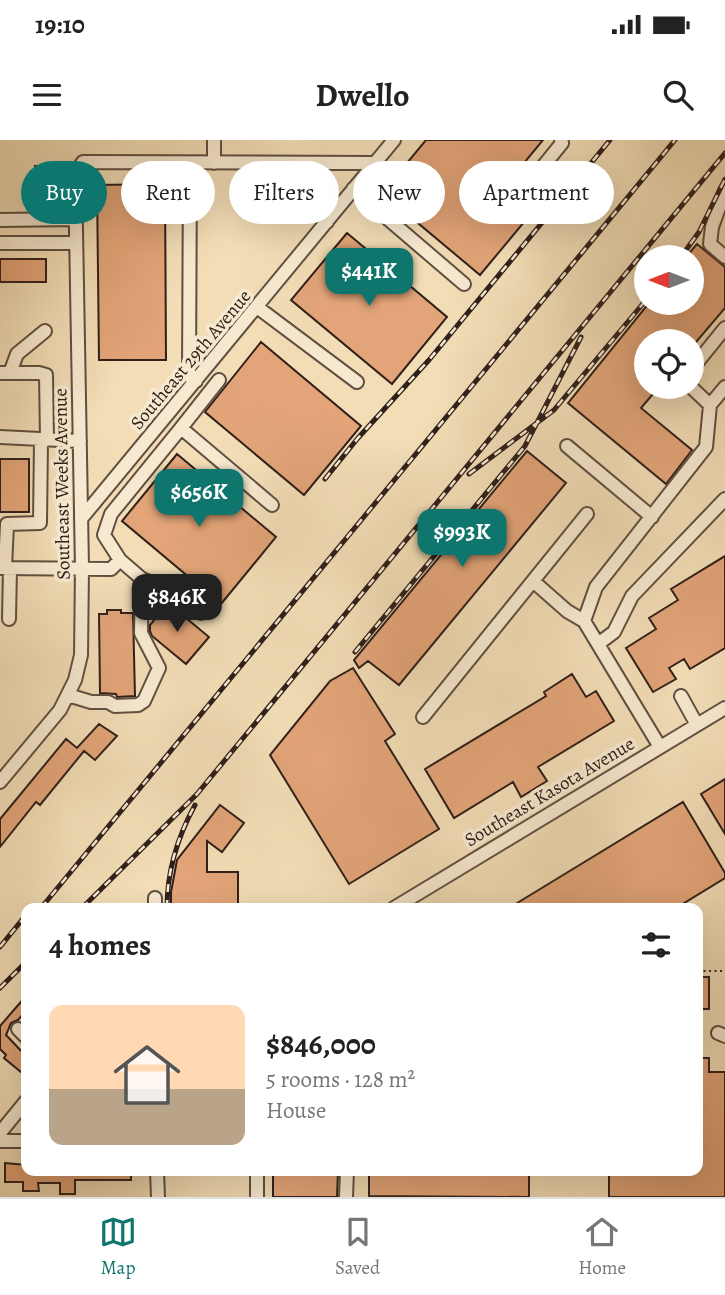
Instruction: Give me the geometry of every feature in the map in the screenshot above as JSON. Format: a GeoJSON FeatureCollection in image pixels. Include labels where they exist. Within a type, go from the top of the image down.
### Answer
{"type":"FeatureCollection","features":[{"type":"Feature","properties":{"kind":"street"},"geometry":{"type":"LineString","coordinates":[[214,140],[214,161]]}},
{"type":"Feature","properties":{"kind":"street"},"geometry":{"type":"LineString","coordinates":[[547,161],[562,143],[561,140]]}},
{"type":"Feature","properties":{"kind":"street","name":"Southeast 29th Avenue"},"geometry":{"type":"LineString","coordinates":[[376,161],[387,143]]}},
{"type":"Feature","properties":{"kind":"street","name":"Southeast 29th Avenue"},"geometry":{"type":"LineString","coordinates":[[339,207],[353,190]]}},
{"type":"Feature","properties":{"kind":"street"},"geometry":{"type":"LineString","coordinates":[[725,191],[712,227],[710,244],[725,257]]}},
{"type":"Feature","properties":{"kind":"street"},"geometry":{"type":"LineString","coordinates":[[0,220],[21,220]]}},
{"type":"Feature","properties":{"kind":"street","name":"Southeast Weeks Avenue"},"geometry":{"type":"LineString","coordinates":[[0,782],[5,767],[60,710],[79,667],[81,655],[82,568],[75,224]]}},
{"type":"Feature","properties":{"kind":"street"},"geometry":{"type":"LineString","coordinates":[[190,224],[189,376],[196,381]]}},
{"type":"Feature","properties":{"kind":"street","name":"Southeast 29th Avenue"},"geometry":{"type":"LineString","coordinates":[[81,519],[325,224]]}},
{"type":"Feature","properties":{"kind":"street"},"geometry":{"type":"LineString","coordinates":[[393,224],[464,284]]}},
{"type":"Feature","properties":{"kind":"street"},"geometry":{"type":"LineString","coordinates":[[0,243],[75,243]]}},
{"type":"Feature","properties":{"kind":"street"},"geometry":{"type":"LineString","coordinates":[[257,307],[357,382]]}},
{"type":"Feature","properties":{"kind":"street"},"geometry":{"type":"LineString","coordinates":[[704,354],[725,328]]}},
{"type":"Feature","properties":{"kind":"street"},"geometry":{"type":"LineString","coordinates":[[5,373],[17,354],[46,331]]}},
{"type":"Feature","properties":{"kind":"street"},"geometry":{"type":"LineString","coordinates":[[5,373],[46,375],[40,523],[7,524],[5,568],[9,619]]}},
{"type":"Feature","properties":{"kind":"street"},"geometry":{"type":"LineString","coordinates":[[201,613],[182,595],[142,579],[120,560],[104,536],[111,514],[219,380]]}},
{"type":"Feature","properties":{"kind":"street"},"geometry":{"type":"LineString","coordinates":[[584,621],[596,587],[706,447],[710,405],[725,387]]}},
{"type":"Feature","properties":{"kind":"street"},"geometry":{"type":"LineString","coordinates":[[704,399],[710,405]]}},
{"type":"Feature","properties":{"kind":"street"},"geometry":{"type":"LineString","coordinates":[[181,428],[272,505]]}},
{"type":"Feature","properties":{"kind":"street"},"geometry":{"type":"LineString","coordinates":[[0,437],[79,441]]}},
{"type":"Feature","properties":{"kind":"street"},"geometry":{"type":"LineString","coordinates":[[567,446],[652,517]]}},
{"type":"Feature","properties":{"kind":"street"},"geometry":{"type":"LineString","coordinates":[[598,644],[614,632],[632,596],[725,499]]}},
{"type":"Feature","properties":{"kind":"street"},"geometry":{"type":"LineString","coordinates":[[423,717],[586,514]]}},
{"type":"Feature","properties":{"kind":"street"},"geometry":{"type":"LineString","coordinates":[[5,568],[110,569],[120,560]]}},
{"type":"Feature","properties":{"kind":"street"},"geometry":{"type":"LineString","coordinates":[[68,695],[91,702],[108,702],[116,706],[138,705],[144,701],[159,668],[141,633],[142,579]]}},
{"type":"Feature","properties":{"kind":"street"},"geometry":{"type":"LineString","coordinates":[[533,581],[567,611],[584,621],[660,747]]}},
{"type":"Feature","properties":{"kind":"street"},"geometry":{"type":"LineString","coordinates":[[681,696],[697,725]]}},
{"type":"Feature","properties":{"kind":"street","name":"Southeast Kasota Avenue"},"geometry":{"type":"LineString","coordinates":[[402,903],[725,708]]}},
{"type":"Feature","properties":{"kind":"street"},"geometry":{"type":"LineString","coordinates":[[0,1133],[21,1107]]}},
{"type":"Feature","properties":{"kind":"street"},"geometry":{"type":"LineString","coordinates":[[0,1141],[21,1141]]}},
{"type":"Feature","properties":{"kind":"street"},"geometry":{"type":"LineString","coordinates":[[158,1176],[158,1197]]}},
{"type":"Feature","properties":{"kind":"street"},"geometry":{"type":"LineString","coordinates":[[257,1176],[257,1197]]}},
{"type":"Feature","properties":{"kind":"street"},"geometry":{"type":"LineString","coordinates":[[346,1197],[347,1176]]}},
{"type":"Feature","properties":{"kind":"path"},"geometry":{"type":"LineString","coordinates":[[703,971],[725,971]]}},
{"type":"Feature","properties":{"kind":"building"},"geometry":{"type":"Polygon","coordinates":[[[426,140],[543,140],[526,161],[459,161],[459,224],[522,224],[480,275],[419,224],[445,224],[445,161],[409,161],[426,140]]]}},
{"type":"Feature","properties":{"kind":"building"},"geometry":{"type":"Polygon","coordinates":[[[107,185],[121,185],[121,224],[165,224],[166,360],[99,360],[97,224],[107,224],[107,185]]]}},
{"type":"Feature","properties":{"kind":"building"},"geometry":{"type":"Polygon","coordinates":[[[347,233],[447,317],[392,384],[291,300],[347,233]]]}},
{"type":"Feature","properties":{"kind":"building"},"geometry":{"type":"Polygon","coordinates":[[[704,250],[725,267],[725,308],[704,333],[704,329],[634,329],[634,399],[649,399],[641,408],[692,450],[666,484],[568,403],[639,315],[704,315],[704,250]]]}},
{"type":"Feature","properties":{"kind":"building"},"geometry":{"type":"Polygon","coordinates":[[[0,259],[46,259],[46,282],[0,282],[0,259]]]}},
{"type":"Feature","properties":{"kind":"building"},"geometry":{"type":"Polygon","coordinates":[[[261,342],[361,426],[304,495],[205,412],[261,342]]]}},
{"type":"Feature","properties":{"kind":"building"},"geometry":{"type":"Polygon","coordinates":[[[527,451],[566,483],[399,685],[368,661],[359,668],[354,660],[527,451]]]}},
{"type":"Feature","properties":{"kind":"building"},"geometry":{"type":"Polygon","coordinates":[[[177,454],[276,537],[221,604],[122,521],[177,454]]]}},
{"type":"Feature","properties":{"kind":"building"},"geometry":{"type":"Polygon","coordinates":[[[0,459],[29,459],[29,512],[0,512],[0,459]]]}},
{"type":"Feature","properties":{"kind":"building"},"geometry":{"type":"Polygon","coordinates":[[[725,556],[725,648],[690,669],[684,659],[669,668],[676,679],[653,692],[626,648],[656,629],[649,618],[678,600],[671,589],[725,556]]]}},
{"type":"Feature","properties":{"kind":"building"},"geometry":{"type":"Polygon","coordinates":[[[168,603],[209,637],[186,664],[152,636],[150,631],[150,625],[168,603]]]}},
{"type":"Feature","properties":{"kind":"building"},"geometry":{"type":"Polygon","coordinates":[[[107,610],[133,613],[135,696],[117,697],[116,694],[100,693],[99,614],[107,614],[107,610]]]}},
{"type":"Feature","properties":{"kind":"building"},"geometry":{"type":"Polygon","coordinates":[[[353,668],[395,734],[385,741],[439,829],[349,884],[270,755],[330,681],[353,668]]]}},
{"type":"Feature","properties":{"kind":"building"},"geometry":{"type":"Polygon","coordinates":[[[572,674],[586,697],[596,691],[614,721],[538,767],[547,781],[521,797],[513,782],[454,818],[425,769],[546,696],[544,692],[572,674]]]}},
{"type":"Feature","properties":{"kind":"building"},"geometry":{"type":"Polygon","coordinates":[[[99,724],[117,736],[95,760],[84,751],[40,805],[36,802],[0,847],[0,819],[66,739],[77,748],[99,724]]]}},
{"type":"Feature","properties":{"kind":"building"},"geometry":{"type":"Polygon","coordinates":[[[725,779],[725,834],[701,794],[725,779]]]}},
{"type":"Feature","properties":{"kind":"building"},"geometry":{"type":"Polygon","coordinates":[[[683,802],[725,873],[725,878],[684,903],[517,903],[683,802]]]}},
{"type":"Feature","properties":{"kind":"building"},"geometry":{"type":"Polygon","coordinates":[[[220,805],[244,823],[222,852],[207,841],[207,872],[238,872],[238,903],[171,903],[177,860],[220,805]]]}},
{"type":"Feature","properties":{"kind":"building"},"geometry":{"type":"Polygon","coordinates":[[[703,977],[709,977],[709,1009],[703,1009],[703,977]]]}},
{"type":"Feature","properties":{"kind":"building"},"geometry":{"type":"Polygon","coordinates":[[[21,1002],[21,1017],[11,1023],[6,1035],[21,1051],[21,1072],[4,1058],[6,1055],[0,1049],[0,1026],[21,1002]]]}},
{"type":"Feature","properties":{"kind":"building"},"geometry":{"type":"Polygon","coordinates":[[[703,1058],[709,1058],[709,1072],[725,1072],[725,1197],[609,1197],[609,1176],[703,1176],[703,1058]]]}},
{"type":"Feature","properties":{"kind":"building"},"geometry":{"type":"Polygon","coordinates":[[[5,1163],[21,1165],[21,1176],[131,1176],[131,1180],[75,1180],[75,1194],[60,1194],[60,1183],[38,1183],[39,1191],[23,1191],[23,1182],[5,1182],[5,1163]]]}},
{"type":"Feature","properties":{"kind":"building"},"geometry":{"type":"Polygon","coordinates":[[[273,1176],[338,1176],[337,1197],[273,1197],[273,1176]]]}},
{"type":"Feature","properties":{"kind":"building"},"geometry":{"type":"Polygon","coordinates":[[[369,1176],[529,1176],[529,1197],[369,1196],[369,1176]]]}},
{"type":"Feature","properties":{"kind":"railway"},"geometry":{"type":"LineString","coordinates":[[325,479],[358,438],[429,360],[610,140]]}},
{"type":"Feature","properties":{"kind":"railway"},"geometry":{"type":"LineString","coordinates":[[45,903],[675,140]]}},
{"type":"Feature","properties":{"kind":"railway"},"geometry":{"type":"LineString","coordinates":[[87,903],[197,794],[725,153]]}},
{"type":"Feature","properties":{"kind":"railway"},"geometry":{"type":"LineString","coordinates":[[690,245],[699,232],[725,179]]}},
{"type":"Feature","properties":{"kind":"railway"},"geometry":{"type":"LineString","coordinates":[[469,474],[554,410],[634,314]]}},
{"type":"Feature","properties":{"kind":"railway"},"geometry":{"type":"LineString","coordinates":[[355,652],[525,446],[581,337]]}},
{"type":"Feature","properties":{"kind":"railway"},"geometry":{"type":"LineString","coordinates":[[167,903],[174,855],[195,805]]}},
{"type":"Feature","properties":{"kind":"railway"},"geometry":{"type":"LineString","coordinates":[[0,947],[21,921]]}},
{"type":"Feature","properties":{"kind":"railway"},"geometry":{"type":"LineString","coordinates":[[0,988],[21,967]]}}]}
